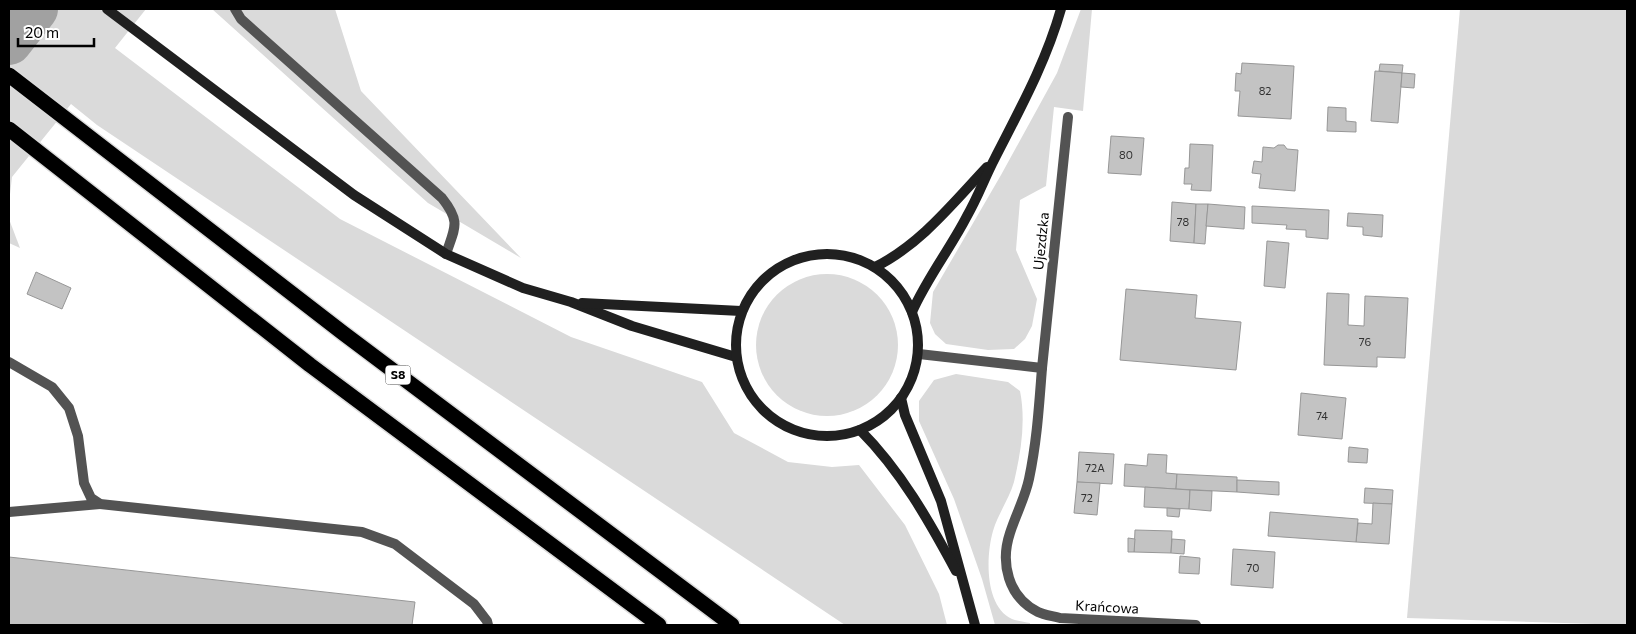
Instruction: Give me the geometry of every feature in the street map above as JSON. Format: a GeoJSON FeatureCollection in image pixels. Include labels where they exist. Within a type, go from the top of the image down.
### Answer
{"type":"FeatureCollection","features":[{"type":"Feature","properties":{"kind":"highway","name":"S8"},"geometry":{"type":"LineString","coordinates":[[9,75],[66,121],[343,333],[732,625]]}},
{"type":"Feature","properties":{"kind":"highway"},"geometry":{"type":"LineString","coordinates":[[9,129],[310,365],[659,625]]}},
{"type":"Feature","properties":{"kind":"main road"},"geometry":{"type":"LineString","coordinates":[[107,9],[354,195],[446,254],[523,288],[571,302],[632,326],[736,357]]}},
{"type":"Feature","properties":{"kind":"main road"},"geometry":{"type":"LineString","coordinates":[[912,312],[919,296],[968,216],[994,159],[1043,63],[1061,9]]}},
{"type":"Feature","properties":{"kind":"main road"},"geometry":{"type":"LineString","coordinates":[[875,267],[905,249],[948,209],[994,159]]}},
{"type":"Feature","properties":{"kind":"main road"},"geometry":{"type":"LineString","coordinates":[[824,253],[851,256],[875,267],[891,279],[903,294],[912,312],[917,330],[919,354],[913,374],[901,398],[883,417],[860,430],[840,435],[819,436],[799,432],[780,424],[764,411],[750,395],[741,377],[736,357],[736,333],[741,311],[755,288],[774,269],[798,258],[824,253]]}},
{"type":"Feature","properties":{"kind":"main road"},"geometry":{"type":"LineString","coordinates":[[571,302],[634,307],[741,311]]}},
{"type":"Feature","properties":{"kind":"main road"},"geometry":{"type":"LineString","coordinates":[[901,398],[905,415],[941,501],[975,625]]}},
{"type":"Feature","properties":{"kind":"main road"},"geometry":{"type":"LineString","coordinates":[[860,430],[894,467],[921,508],[966,589]]}},
{"type":"Feature","properties":{"kind":"street"},"geometry":{"type":"LineString","coordinates":[[235,9],[241,19],[442,198],[452,212],[456,224],[446,254]]}},
{"type":"Feature","properties":{"kind":"street","name":"Ujezdzka"},"geometry":{"type":"LineString","coordinates":[[1021,600],[1010,585],[1005,562],[1009,534],[1026,492],[1036,445],[1068,116]]}},
{"type":"Feature","properties":{"kind":"street"},"geometry":{"type":"LineString","coordinates":[[919,354],[1042,368]]}},
{"type":"Feature","properties":{"kind":"street"},"geometry":{"type":"LineString","coordinates":[[9,362],[52,387],[69,408],[78,436],[84,483],[91,498],[100,504]]}},
{"type":"Feature","properties":{"kind":"street"},"geometry":{"type":"LineString","coordinates":[[9,512],[100,504],[362,532],[395,544],[474,604],[488,625]]}},
{"type":"Feature","properties":{"kind":"street","name":"Krańcowa"},"geometry":{"type":"LineString","coordinates":[[1021,600],[1038,612],[1060,618],[1196,625]]}},
{"type":"Feature","properties":{"kind":"shaded area"},"geometry":{"type":"Polygon","coordinates":[[[9,9],[146,9],[115,48],[340,219],[571,337],[702,382],[734,433],[788,462],[832,467],[859,465],[905,525],[939,594],[947,625],[845,625],[97,125],[71,104],[12,177],[9,203],[9,9]]]}},
{"type":"Feature","properties":{"kind":"shaded area"},"geometry":{"type":"Polygon","coordinates":[[[212,9],[335,9],[361,91],[521,258],[428,203],[212,9]]]}},
{"type":"Feature","properties":{"kind":"shaded area"},"geometry":{"type":"Polygon","coordinates":[[[1081,9],[1092,9],[1083,111],[1054,107],[1046,186],[1020,200],[1016,250],[1037,299],[1032,326],[1025,339],[1014,349],[988,350],[946,344],[935,334],[930,323],[933,292],[1001,175],[1057,73],[1081,9]]]}},
{"type":"Feature","properties":{"kind":"shaded area"},"geometry":{"type":"Polygon","coordinates":[[[1460,9],[1627,9],[1627,625],[1407,618],[1460,9]]]}},
{"type":"Feature","properties":{"kind":"shaded area"},"geometry":{"type":"Polygon","coordinates":[[[9,219],[20,248],[9,243],[9,219]]]}},
{"type":"Feature","properties":{"kind":"shaded area"},"geometry":{"type":"Polygon","coordinates":[[[827,274],[854,280],[866,286],[877,295],[886,306],[892,318],[898,345],[892,372],[886,384],[877,395],[866,404],[854,410],[827,416],[800,410],[788,404],[777,395],[768,384],[762,372],[756,345],[762,318],[768,306],[777,295],[788,286],[800,280],[827,274]]]}},
{"type":"Feature","properties":{"kind":"shaded area"},"geometry":{"type":"Polygon","coordinates":[[[956,374],[1008,382],[1020,391],[1023,425],[1019,459],[1012,488],[993,531],[989,553],[989,579],[996,603],[1003,612],[1012,619],[1030,623],[1030,625],[995,625],[982,579],[954,499],[919,421],[919,401],[934,380],[956,374]]]}},
{"type":"Feature","properties":{"kind":"building"},"geometry":{"type":"Polygon","coordinates":[[[1242,63],[1294,66],[1291,119],[1238,116],[1240,91],[1235,91],[1236,73],[1241,74],[1242,63]]]}},
{"type":"Feature","properties":{"kind":"building"},"geometry":{"type":"Polygon","coordinates":[[[1380,64],[1403,65],[1402,73],[1379,71],[1380,64]]]}},
{"type":"Feature","properties":{"kind":"building"},"geometry":{"type":"Polygon","coordinates":[[[1375,71],[1402,73],[1398,123],[1371,121],[1375,71]]]}},
{"type":"Feature","properties":{"kind":"building"},"geometry":{"type":"Polygon","coordinates":[[[1402,73],[1415,74],[1414,88],[1401,87],[1402,73]]]}},
{"type":"Feature","properties":{"kind":"building"},"geometry":{"type":"Polygon","coordinates":[[[1328,107],[1346,108],[1346,121],[1356,122],[1356,132],[1327,131],[1328,107]]]}},
{"type":"Feature","properties":{"kind":"building"},"geometry":{"type":"Polygon","coordinates":[[[1111,136],[1144,138],[1141,175],[1108,173],[1111,136]]]}},
{"type":"Feature","properties":{"kind":"building"},"geometry":{"type":"Polygon","coordinates":[[[1190,144],[1213,145],[1211,191],[1191,190],[1192,184],[1184,184],[1185,168],[1189,168],[1190,144]]]}},
{"type":"Feature","properties":{"kind":"building"},"geometry":{"type":"Polygon","coordinates":[[[1278,145],[1284,145],[1287,149],[1298,150],[1295,191],[1259,188],[1261,174],[1252,173],[1254,161],[1262,162],[1263,147],[1274,148],[1278,145]]]}},
{"type":"Feature","properties":{"kind":"building"},"geometry":{"type":"Polygon","coordinates":[[[1172,202],[1196,204],[1194,243],[1170,241],[1172,202]]]}},
{"type":"Feature","properties":{"kind":"building"},"geometry":{"type":"Polygon","coordinates":[[[1196,204],[1208,204],[1205,244],[1194,243],[1196,204]]]}},
{"type":"Feature","properties":{"kind":"building"},"geometry":{"type":"Polygon","coordinates":[[[1208,204],[1245,207],[1244,229],[1206,226],[1208,204]]]}},
{"type":"Feature","properties":{"kind":"building"},"geometry":{"type":"Polygon","coordinates":[[[1252,206],[1329,210],[1328,239],[1306,237],[1306,230],[1286,229],[1287,225],[1252,223],[1252,206]]]}},
{"type":"Feature","properties":{"kind":"building"},"geometry":{"type":"Polygon","coordinates":[[[1348,213],[1383,215],[1382,237],[1363,235],[1363,227],[1347,226],[1348,213]]]}},
{"type":"Feature","properties":{"kind":"building"},"geometry":{"type":"Polygon","coordinates":[[[1267,241],[1289,243],[1285,288],[1264,286],[1267,241]]]}},
{"type":"Feature","properties":{"kind":"building"},"geometry":{"type":"Polygon","coordinates":[[[36,272],[71,288],[62,309],[27,294],[36,272]]]}},
{"type":"Feature","properties":{"kind":"building"},"geometry":{"type":"Polygon","coordinates":[[[1126,289],[1197,295],[1195,318],[1241,322],[1236,370],[1120,360],[1126,289]]]}},
{"type":"Feature","properties":{"kind":"building"},"geometry":{"type":"Polygon","coordinates":[[[1327,293],[1349,294],[1348,325],[1364,326],[1365,296],[1408,298],[1405,358],[1377,357],[1377,367],[1324,365],[1327,293]]]}},
{"type":"Feature","properties":{"kind":"building"},"geometry":{"type":"Polygon","coordinates":[[[1301,393],[1346,398],[1342,439],[1298,435],[1301,393]]]}},
{"type":"Feature","properties":{"kind":"building"},"geometry":{"type":"Polygon","coordinates":[[[1349,447],[1368,449],[1367,463],[1348,462],[1349,447]]]}},
{"type":"Feature","properties":{"kind":"building"},"geometry":{"type":"Polygon","coordinates":[[[1079,452],[1114,454],[1112,484],[1077,482],[1079,452]]]}},
{"type":"Feature","properties":{"kind":"building"},"geometry":{"type":"Polygon","coordinates":[[[1148,454],[1167,455],[1166,473],[1177,474],[1176,489],[1124,486],[1125,464],[1147,466],[1148,454]]]}},
{"type":"Feature","properties":{"kind":"building"},"geometry":{"type":"Polygon","coordinates":[[[1177,474],[1237,477],[1237,492],[1176,489],[1177,474]]]}},
{"type":"Feature","properties":{"kind":"building"},"geometry":{"type":"Polygon","coordinates":[[[1237,480],[1279,482],[1279,495],[1237,492],[1237,480]]]}},
{"type":"Feature","properties":{"kind":"building"},"geometry":{"type":"Polygon","coordinates":[[[1077,482],[1100,483],[1097,515],[1074,513],[1077,482]]]}},
{"type":"Feature","properties":{"kind":"building"},"geometry":{"type":"Polygon","coordinates":[[[1145,487],[1190,490],[1189,509],[1144,507],[1145,487]]]}},
{"type":"Feature","properties":{"kind":"building"},"geometry":{"type":"Polygon","coordinates":[[[1365,488],[1393,490],[1392,504],[1364,503],[1365,488]]]}},
{"type":"Feature","properties":{"kind":"building"},"geometry":{"type":"Polygon","coordinates":[[[1190,490],[1212,491],[1211,511],[1189,509],[1190,490]]]}},
{"type":"Feature","properties":{"kind":"building"},"geometry":{"type":"Polygon","coordinates":[[[1373,503],[1392,504],[1389,544],[1356,542],[1358,523],[1372,524],[1373,503]]]}},
{"type":"Feature","properties":{"kind":"building"},"geometry":{"type":"Polygon","coordinates":[[[1167,508],[1180,509],[1179,517],[1167,516],[1167,508]]]}},
{"type":"Feature","properties":{"kind":"building"},"geometry":{"type":"Polygon","coordinates":[[[1270,512],[1358,519],[1356,542],[1268,536],[1270,512]]]}},
{"type":"Feature","properties":{"kind":"building"},"geometry":{"type":"Polygon","coordinates":[[[1135,530],[1172,531],[1171,553],[1134,552],[1135,530]]]}},
{"type":"Feature","properties":{"kind":"building"},"geometry":{"type":"Polygon","coordinates":[[[1128,538],[1135,539],[1134,552],[1128,552],[1128,538]]]}},
{"type":"Feature","properties":{"kind":"building"},"geometry":{"type":"Polygon","coordinates":[[[1172,539],[1185,540],[1184,554],[1171,553],[1172,539]]]}},
{"type":"Feature","properties":{"kind":"building"},"geometry":{"type":"Polygon","coordinates":[[[1233,549],[1275,552],[1273,588],[1231,585],[1233,549]]]}},
{"type":"Feature","properties":{"kind":"building"},"geometry":{"type":"Polygon","coordinates":[[[1180,556],[1200,558],[1199,574],[1179,573],[1180,556]]]}},
{"type":"Feature","properties":{"kind":"building"},"geometry":{"type":"Polygon","coordinates":[[[9,557],[415,602],[412,625],[9,625],[9,557]]]}},
{"type":"Feature","properties":{"kind":"waterway"},"geometry":{"type":"LineString","coordinates":[[9,42],[35,9]]}}]}
